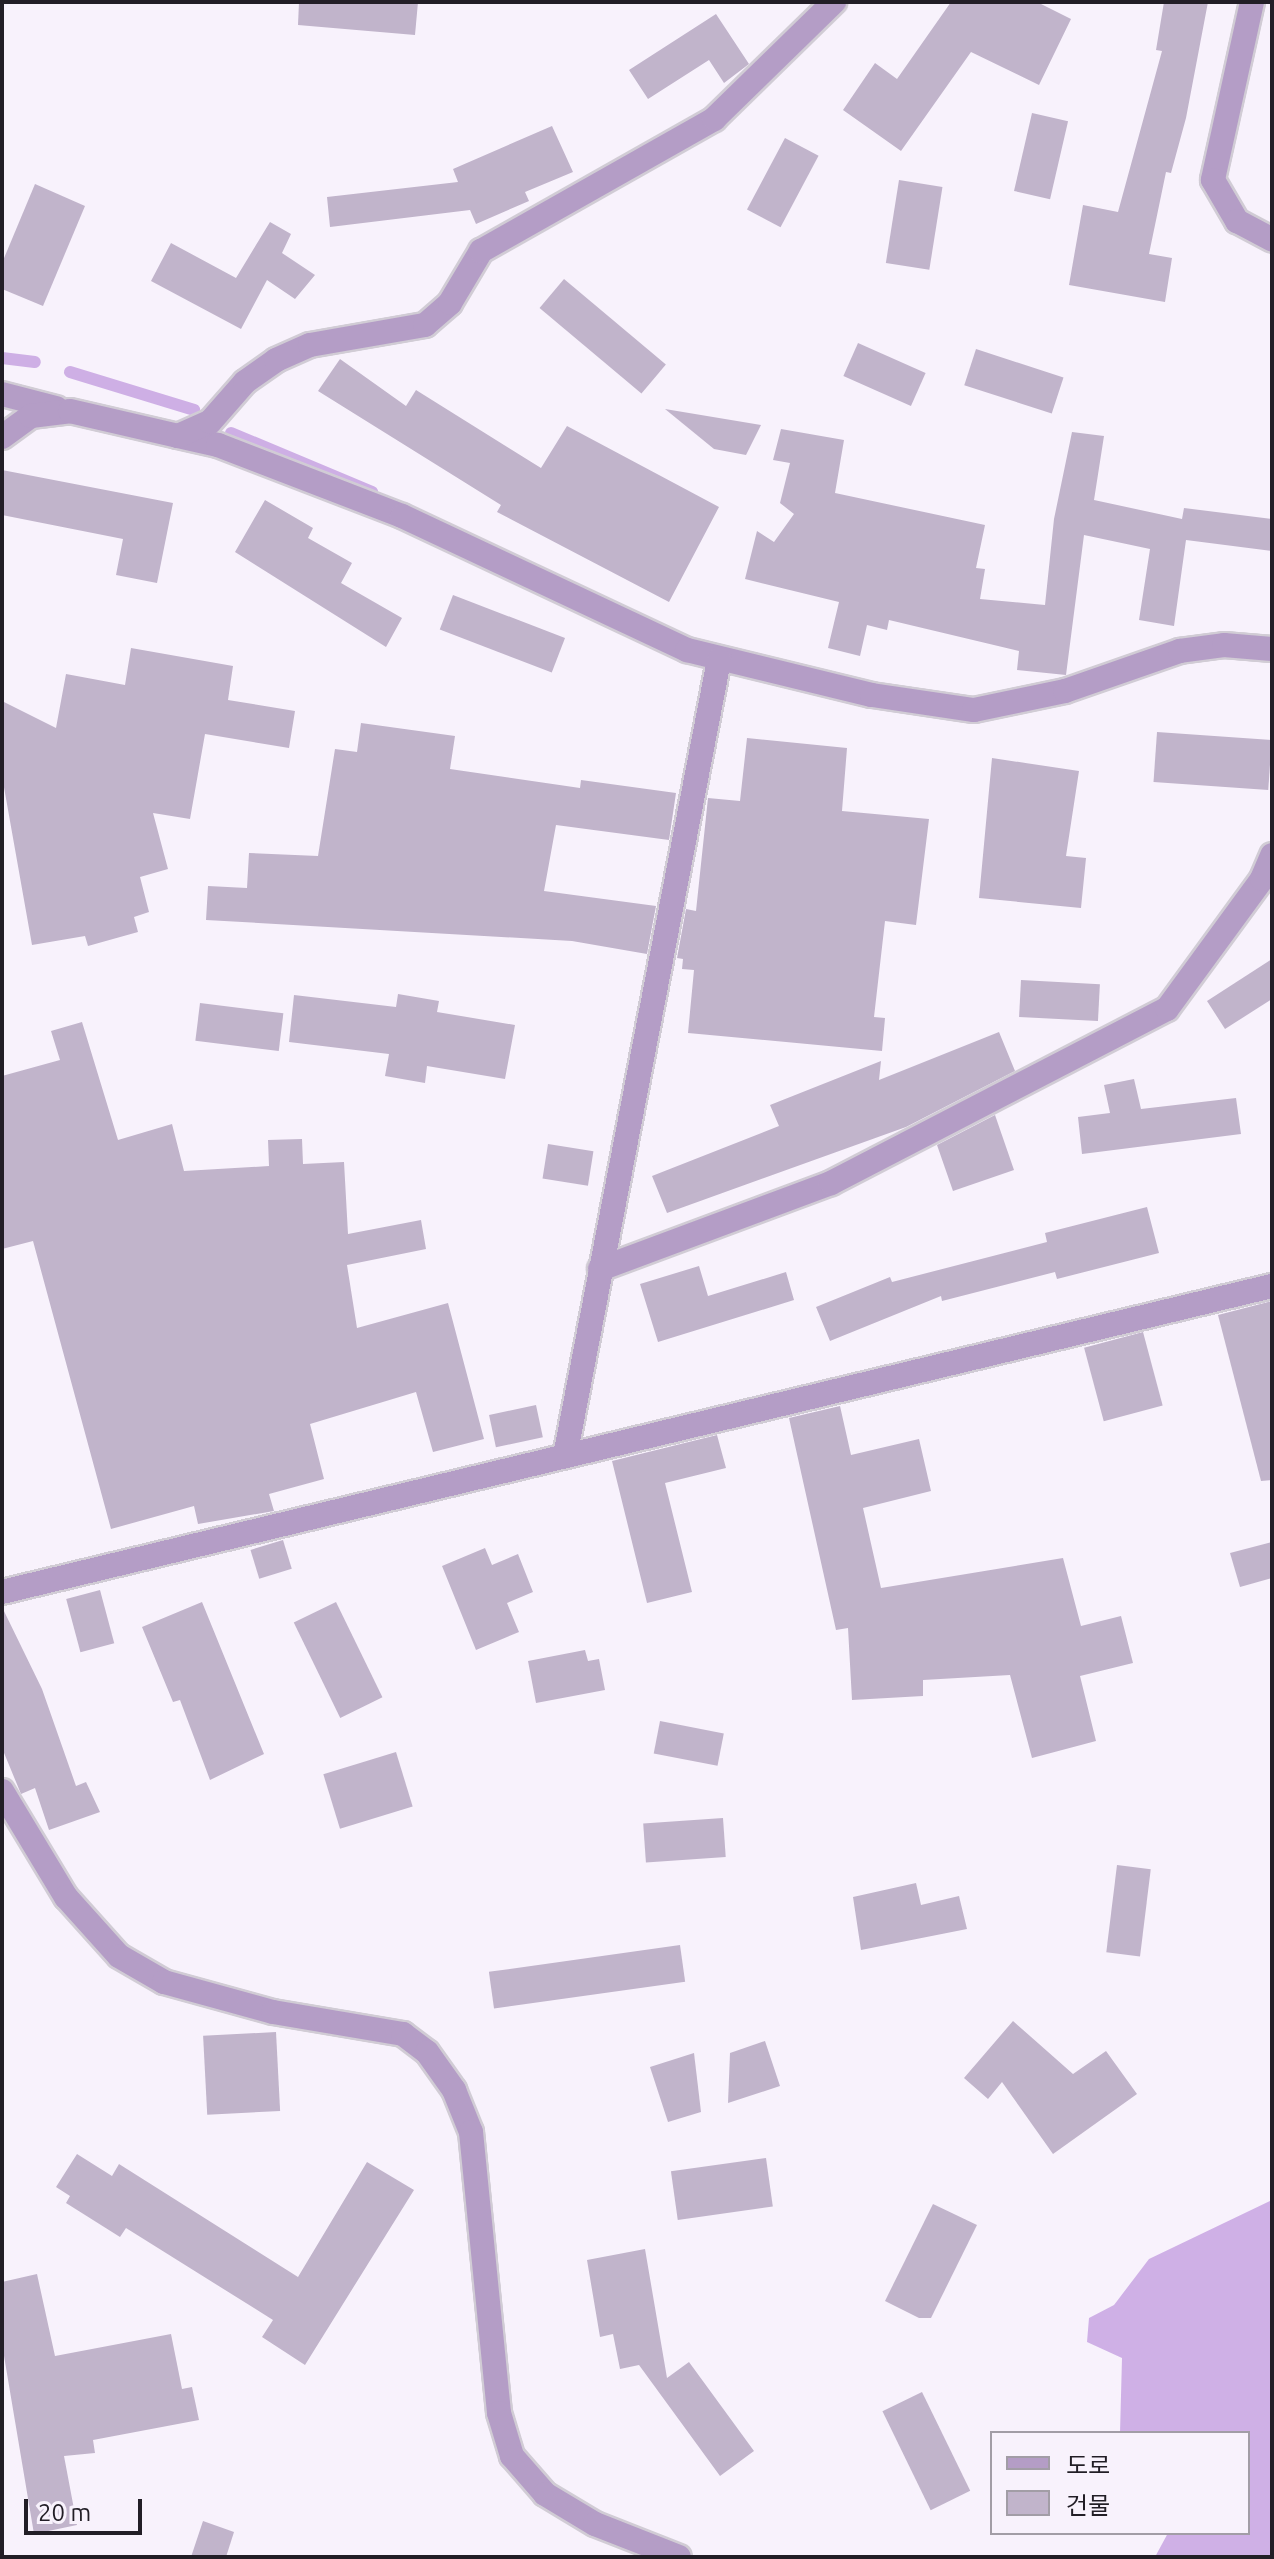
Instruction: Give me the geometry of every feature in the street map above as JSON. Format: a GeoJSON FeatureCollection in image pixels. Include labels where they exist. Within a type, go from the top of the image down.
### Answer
{"type":"FeatureCollection","features":[{"type":"Feature","properties":{"kind":"street"},"geometry":{"type":"LineString","coordinates":[[178,436],[210,422],[245,382],[310,345],[425,325],[450,303],[481,251],[714,119],[834,2]]}},
{"type":"Feature","properties":{"kind":"street"},"geometry":{"type":"LineString","coordinates":[[1252,2],[1213,180],[1237,221],[1272,240]]}},
{"type":"Feature","properties":{"kind":"street"},"geometry":{"type":"LineString","coordinates":[[2,394],[218,445],[402,516],[719,660],[974,710],[1065,691],[1180,651],[1224,645],[1272,649]]}},
{"type":"Feature","properties":{"kind":"street"},"geometry":{"type":"LineString","coordinates":[[2,437],[31,416],[70,411]]}},
{"type":"Feature","properties":{"kind":"street"},"geometry":{"type":"LineString","coordinates":[[566,1451],[719,660]]}},
{"type":"Feature","properties":{"kind":"street"},"geometry":{"type":"LineString","coordinates":[[600,1269],[831,1183],[1167,1009],[1262,879],[1272,855]]}},
{"type":"Feature","properties":{"kind":"street"},"geometry":{"type":"LineString","coordinates":[[2,1592],[566,1451],[1272,1286]]}},
{"type":"Feature","properties":{"kind":"street"},"geometry":{"type":"LineString","coordinates":[[2,1791],[66,1897],[119,1956],[164,1982],[273,2012],[403,2034],[427,2052],[454,2090],[471,2132],[499,2413],[512,2456],[558,2502],[679,2557]]}},
{"type":"Feature","properties":{"kind":"shaded area"},"geometry":{"type":"Polygon","coordinates":[[[1272,2200],[1272,2557],[1155,2557],[1167,2535],[1250,2535],[1250,2431],[1120,2431],[1122,2358],[1087,2342],[1089,2318],[1114,2305],[1149,2259],[1272,2200]]]}},
{"type":"Feature","properties":{"kind":"building"},"geometry":{"type":"Polygon","coordinates":[[[299,2],[418,2],[415,35],[298,25],[299,2]]]}},
{"type":"Feature","properties":{"kind":"building"},"geometry":{"type":"Polygon","coordinates":[[[951,2],[1037,2],[1071,19],[1039,85],[971,52],[901,151],[843,110],[875,63],[897,79],[951,2]]]}},
{"type":"Feature","properties":{"kind":"building"},"geometry":{"type":"Polygon","coordinates":[[[1164,2],[1208,2],[1186,118],[1171,173],[1166,172],[1149,254],[1172,258],[1165,302],[1069,285],[1083,205],[1118,212],[1162,51],[1156,50],[1164,2]]]}},
{"type":"Feature","properties":{"kind":"building"},"geometry":{"type":"Polygon","coordinates":[[[716,14],[749,64],[724,83],[709,60],[648,99],[629,70],[716,14]]]}},
{"type":"Feature","properties":{"kind":"building"},"geometry":{"type":"Polygon","coordinates":[[[1032,113],[1068,121],[1050,199],[1014,191],[1032,113]]]}},
{"type":"Feature","properties":{"kind":"building"},"geometry":{"type":"Polygon","coordinates":[[[552,126],[573,172],[525,192],[529,201],[476,224],[470,210],[330,227],[327,197],[458,182],[453,169],[552,126]]]}},
{"type":"Feature","properties":{"kind":"building"},"geometry":{"type":"Polygon","coordinates":[[[785,138],[819,156],[781,227],[747,210],[785,138]]]}},
{"type":"Feature","properties":{"kind":"building"},"geometry":{"type":"Polygon","coordinates":[[[899,180],[942,187],[929,270],[886,263],[899,180]]]}},
{"type":"Feature","properties":{"kind":"building"},"geometry":{"type":"Polygon","coordinates":[[[35,184],[85,206],[43,306],[2,289],[2,263],[35,184]]]}},
{"type":"Feature","properties":{"kind":"building"},"geometry":{"type":"Polygon","coordinates":[[[270,222],[291,234],[282,253],[315,275],[295,299],[267,280],[241,329],[151,281],[171,243],[236,278],[270,222]]]}},
{"type":"Feature","properties":{"kind":"building"},"geometry":{"type":"Polygon","coordinates":[[[564,279],[666,364],[641,394],[540,308],[564,279]]]}},
{"type":"Feature","properties":{"kind":"building"},"geometry":{"type":"Polygon","coordinates":[[[858,343],[926,373],[911,406],[843,376],[858,343]]]}},
{"type":"Feature","properties":{"kind":"building"},"geometry":{"type":"Polygon","coordinates":[[[976,349],[1063,377],[1052,414],[964,385],[976,349]]]}},
{"type":"Feature","properties":{"kind":"building"},"geometry":{"type":"Polygon","coordinates":[[[340,359],[406,406],[416,390],[541,468],[567,426],[719,507],[669,602],[497,512],[501,505],[318,391],[340,359]]]}},
{"type":"Feature","properties":{"kind":"building"},"geometry":{"type":"Polygon","coordinates":[[[665,409],[761,425],[746,455],[714,449],[665,409]]]}},
{"type":"Feature","properties":{"kind":"building"},"geometry":{"type":"Polygon","coordinates":[[[781,429],[844,440],[835,493],[985,525],[976,568],[985,569],[980,599],[1045,605],[1054,519],[1072,432],[1104,436],[1094,500],[1182,519],[1184,508],[1272,519],[1272,551],[1186,540],[1174,626],[1139,620],[1150,549],[1084,535],[1066,675],[1017,670],[1019,651],[889,620],[887,630],[867,625],[860,656],[828,648],[839,602],[745,579],[757,531],[774,542],[794,514],[780,503],[790,463],[773,460],[781,429]]]}},
{"type":"Feature","properties":{"kind":"building"},"geometry":{"type":"Polygon","coordinates":[[[2,470],[173,503],[157,583],[116,575],[123,539],[2,515],[2,470]]]}},
{"type":"Feature","properties":{"kind":"building"},"geometry":{"type":"Polygon","coordinates":[[[265,500],[313,528],[308,538],[352,563],[341,583],[402,618],[386,647],[235,552],[265,500]]]}},
{"type":"Feature","properties":{"kind":"building"},"geometry":{"type":"Polygon","coordinates":[[[453,595],[565,638],[552,673],[440,630],[453,595]]]}},
{"type":"Feature","properties":{"kind":"building"},"geometry":{"type":"Polygon","coordinates":[[[131,648],[233,666],[228,700],[295,711],[289,748],[205,734],[190,819],[153,813],[168,869],[140,877],[149,912],[134,917],[138,932],[88,946],[85,936],[32,945],[2,776],[2,701],[56,728],[66,674],[125,685],[131,648]]]}},
{"type":"Feature","properties":{"kind":"building"},"geometry":{"type":"Polygon","coordinates":[[[361,723],[455,736],[450,769],[580,788],[581,780],[676,793],[669,840],[556,825],[544,891],[656,906],[647,954],[572,941],[206,920],[208,886],[247,888],[249,853],[318,856],[335,749],[357,752],[361,723]]]}},
{"type":"Feature","properties":{"kind":"building"},"geometry":{"type":"Polygon","coordinates":[[[1157,732],[1272,740],[1268,790],[1154,782],[1157,732]]]}},
{"type":"Feature","properties":{"kind":"building"},"geometry":{"type":"Polygon","coordinates":[[[747,738],[847,748],[842,811],[929,819],[916,925],[885,921],[874,1017],[885,1018],[882,1051],[688,1033],[694,970],[682,969],[683,959],[677,958],[686,909],[696,911],[708,798],[740,801],[747,738]]]}},
{"type":"Feature","properties":{"kind":"building"},"geometry":{"type":"Polygon","coordinates":[[[992,758],[1079,771],[1066,856],[1086,858],[1081,908],[979,898],[992,758]]]}},
{"type":"Feature","properties":{"kind":"building"},"geometry":{"type":"Polygon","coordinates":[[[1272,959],[1272,999],[1225,1029],[1207,1001],[1272,959]]]}},
{"type":"Feature","properties":{"kind":"building"},"geometry":{"type":"Polygon","coordinates":[[[1021,980],[1100,984],[1098,1021],[1019,1017],[1021,980]]]}},
{"type":"Feature","properties":{"kind":"building"},"geometry":{"type":"Polygon","coordinates":[[[398,994],[439,1001],[437,1012],[515,1025],[505,1079],[427,1066],[425,1083],[385,1076],[389,1054],[289,1042],[294,995],[396,1007],[398,994]]]}},
{"type":"Feature","properties":{"kind":"building"},"geometry":{"type":"Polygon","coordinates":[[[200,1003],[283,1013],[279,1051],[195,1041],[200,1003]]]}},
{"type":"Feature","properties":{"kind":"building"},"geometry":{"type":"Polygon","coordinates":[[[82,1022],[118,1140],[172,1124],[184,1171],[269,1166],[268,1140],[302,1139],[303,1164],[344,1162],[348,1234],[421,1220],[426,1249],[347,1265],[357,1328],[448,1303],[484,1439],[433,1452],[416,1392],[310,1424],[324,1479],[269,1494],[274,1511],[198,1524],[194,1506],[111,1529],[33,1241],[2,1249],[2,1076],[60,1060],[51,1031],[82,1022]]]}},
{"type":"Feature","properties":{"kind":"building"},"geometry":{"type":"Polygon","coordinates":[[[999,1032],[1015,1071],[906,1127],[667,1213],[652,1176],[779,1126],[770,1105],[881,1061],[879,1080],[999,1032]]]}},
{"type":"Feature","properties":{"kind":"building"},"geometry":{"type":"Polygon","coordinates":[[[1134,1079],[1141,1109],[1236,1098],[1241,1134],[1082,1154],[1078,1117],[1110,1113],[1104,1085],[1134,1079]]]}},
{"type":"Feature","properties":{"kind":"building"},"geometry":{"type":"Polygon","coordinates":[[[995,1115],[1014,1170],[953,1191],[937,1145],[995,1115]]]}},
{"type":"Feature","properties":{"kind":"building"},"geometry":{"type":"Polygon","coordinates":[[[548,1144],[593,1151],[588,1186],[543,1179],[548,1144]]]}},
{"type":"Feature","properties":{"kind":"building"},"geometry":{"type":"Polygon","coordinates":[[[1147,1207],[1159,1253],[1057,1279],[1055,1272],[942,1301],[941,1296],[830,1341],[816,1307],[890,1277],[892,1282],[1047,1242],[1045,1233],[1147,1207]]]}},
{"type":"Feature","properties":{"kind":"building"},"geometry":{"type":"Polygon","coordinates":[[[699,1266],[708,1296],[786,1272],[794,1300],[658,1342],[640,1284],[699,1266]]]}},
{"type":"Feature","properties":{"kind":"building"},"geometry":{"type":"Polygon","coordinates":[[[1272,1301],[1272,1480],[1261,1481],[1218,1315],[1272,1301]]]}},
{"type":"Feature","properties":{"kind":"building"},"geometry":{"type":"Polygon","coordinates":[[[1143,1332],[1163,1405],[1104,1421],[1084,1348],[1143,1332]]]}},
{"type":"Feature","properties":{"kind":"building"},"geometry":{"type":"Polygon","coordinates":[[[536,1405],[543,1437],[496,1447],[489,1415],[536,1405]]]}},
{"type":"Feature","properties":{"kind":"building"},"geometry":{"type":"Polygon","coordinates":[[[840,1406],[851,1455],[919,1439],[931,1491],[863,1508],[881,1588],[1063,1558],[1081,1626],[1121,1616],[1133,1663],[1080,1676],[1096,1741],[1032,1758],[1010,1675],[923,1680],[923,1696],[852,1700],[848,1628],[836,1630],[789,1418],[840,1406]]]}},
{"type":"Feature","properties":{"kind":"building"},"geometry":{"type":"Polygon","coordinates":[[[717,1435],[726,1468],[665,1483],[692,1592],[647,1603],[612,1461],[717,1435]]]}},
{"type":"Feature","properties":{"kind":"building"},"geometry":{"type":"Polygon","coordinates":[[[283,1540],[292,1569],[259,1579],[250,1550],[283,1540]]]}},
{"type":"Feature","properties":{"kind":"building"},"geometry":{"type":"Polygon","coordinates":[[[1272,1542],[1272,1578],[1240,1587],[1230,1553],[1272,1542]]]}},
{"type":"Feature","properties":{"kind":"building"},"geometry":{"type":"Polygon","coordinates":[[[485,1548],[492,1565],[518,1554],[533,1592],[507,1603],[519,1632],[476,1650],[442,1566],[485,1548]]]}},
{"type":"Feature","properties":{"kind":"building"},"geometry":{"type":"Polygon","coordinates":[[[100,1590],[114,1643],[80,1652],[66,1599],[100,1590]]]}},
{"type":"Feature","properties":{"kind":"building"},"geometry":{"type":"Polygon","coordinates":[[[202,1602],[264,1754],[210,1780],[180,1700],[173,1702],[142,1627],[202,1602]]]}},
{"type":"Feature","properties":{"kind":"building"},"geometry":{"type":"Polygon","coordinates":[[[336,1602],[382,1697],[340,1718],[294,1623],[336,1602]]]}},
{"type":"Feature","properties":{"kind":"building"},"geometry":{"type":"Polygon","coordinates":[[[2,1607],[42,1689],[76,1786],[86,1782],[100,1812],[49,1830],[35,1788],[21,1794],[2,1748],[2,1607]]]}},
{"type":"Feature","properties":{"kind":"building"},"geometry":{"type":"Polygon","coordinates":[[[585,1650],[588,1661],[599,1659],[605,1690],[536,1703],[528,1661],[585,1650]]]}},
{"type":"Feature","properties":{"kind":"building"},"geometry":{"type":"Polygon","coordinates":[[[660,1721],[724,1733],[718,1766],[654,1753],[660,1721]]]}},
{"type":"Feature","properties":{"kind":"building"},"geometry":{"type":"Polygon","coordinates":[[[396,1752],[413,1807],[340,1829],[323,1774],[396,1752]]]}},
{"type":"Feature","properties":{"kind":"building"},"geometry":{"type":"Polygon","coordinates":[[[723,1818],[726,1857],[646,1862],[643,1824],[723,1818]]]}},
{"type":"Feature","properties":{"kind":"building"},"geometry":{"type":"Polygon","coordinates":[[[1117,1865],[1151,1869],[1140,1956],[1106,1952],[1117,1865]]]}},
{"type":"Feature","properties":{"kind":"building"},"geometry":{"type":"Polygon","coordinates":[[[916,1883],[921,1905],[959,1896],[967,1929],[861,1950],[853,1897],[916,1883]]]}},
{"type":"Feature","properties":{"kind":"building"},"geometry":{"type":"Polygon","coordinates":[[[680,1945],[685,1982],[494,2009],[489,1972],[680,1945]]]}},
{"type":"Feature","properties":{"kind":"building"},"geometry":{"type":"Polygon","coordinates":[[[1013,2021],[1073,2074],[1106,2051],[1137,2094],[1053,2154],[1002,2082],[988,2099],[964,2078],[1013,2021]]]}},
{"type":"Feature","properties":{"kind":"building"},"geometry":{"type":"Polygon","coordinates":[[[276,2032],[280,2111],[207,2115],[203,2036],[276,2032]]]}},
{"type":"Feature","properties":{"kind":"building"},"geometry":{"type":"Polygon","coordinates":[[[765,2041],[780,2086],[728,2103],[730,2053],[765,2041]]]}},
{"type":"Feature","properties":{"kind":"building"},"geometry":{"type":"Polygon","coordinates":[[[694,2053],[701,2112],[668,2122],[650,2067],[694,2053]]]}},
{"type":"Feature","properties":{"kind":"building"},"geometry":{"type":"Polygon","coordinates":[[[77,2154],[112,2176],[119,2164],[298,2277],[367,2162],[414,2190],[305,2365],[262,2337],[273,2320],[126,2228],[120,2237],[66,2203],[70,2196],[56,2187],[77,2154]]]}},
{"type":"Feature","properties":{"kind":"building"},"geometry":{"type":"Polygon","coordinates":[[[766,2158],[773,2207],[678,2220],[671,2171],[766,2158]]]}},
{"type":"Feature","properties":{"kind":"building"},"geometry":{"type":"Polygon","coordinates":[[[933,2204],[977,2225],[931,2318],[919,2318],[885,2301],[933,2204]]]}},
{"type":"Feature","properties":{"kind":"building"},"geometry":{"type":"Polygon","coordinates":[[[645,2249],[667,2378],[689,2362],[754,2451],[720,2476],[639,2365],[620,2369],[613,2334],[600,2337],[587,2260],[645,2249]]]}},
{"type":"Feature","properties":{"kind":"building"},"geometry":{"type":"Polygon","coordinates":[[[37,2274],[55,2356],[171,2334],[182,2389],[192,2387],[199,2420],[93,2440],[95,2453],[64,2456],[77,2525],[34,2534],[2,2344],[2,2282],[37,2274]]]}},
{"type":"Feature","properties":{"kind":"building"},"geometry":{"type":"Polygon","coordinates":[[[922,2392],[970,2491],[931,2510],[882,2411],[922,2392]]]}},
{"type":"Feature","properties":{"kind":"building"},"geometry":{"type":"Polygon","coordinates":[[[203,2521],[234,2532],[226,2557],[191,2557],[203,2521]]]}},
{"type":"Feature","properties":{"kind":"waterway"},"geometry":{"type":"LineString","coordinates":[[2,358],[35,362]]}},
{"type":"Feature","properties":{"kind":"waterway"},"geometry":{"type":"LineString","coordinates":[[70,372],[194,410]]}},
{"type":"Feature","properties":{"kind":"waterway"},"geometry":{"type":"LineString","coordinates":[[231,433],[372,492]]}}]}
